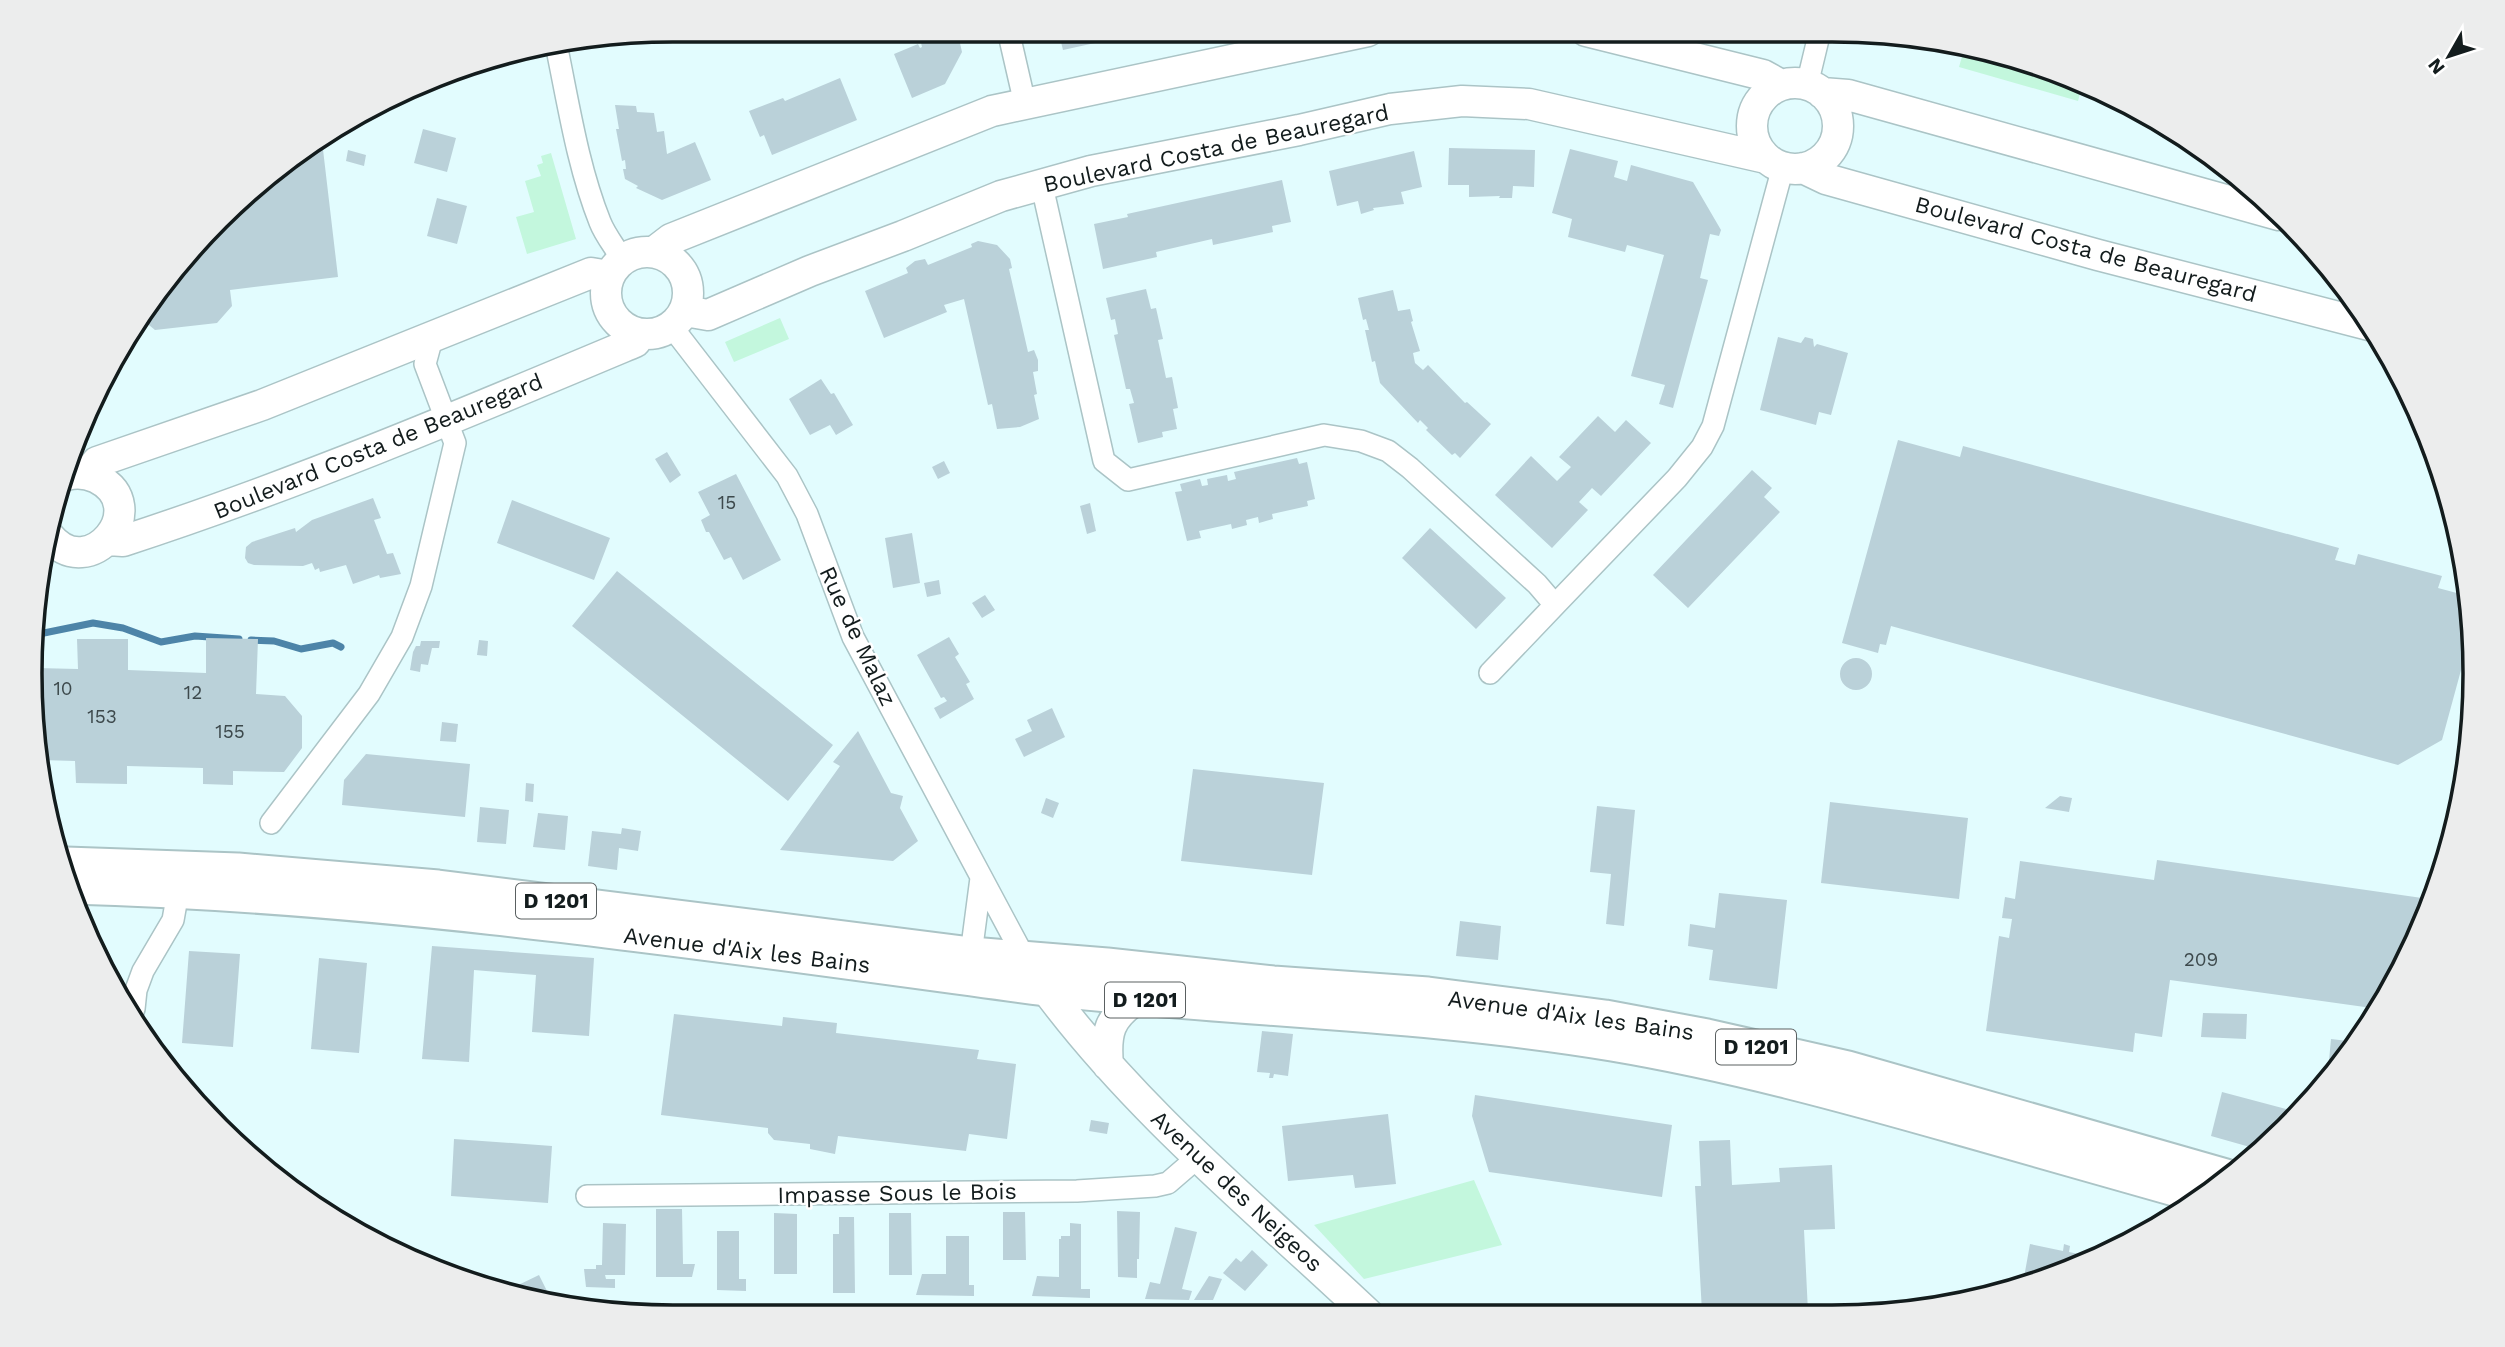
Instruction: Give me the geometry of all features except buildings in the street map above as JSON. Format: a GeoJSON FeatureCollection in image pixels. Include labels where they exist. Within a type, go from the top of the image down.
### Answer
{"type":"FeatureCollection","features":[{"type":"Feature","properties":{"kind":"main road","name":"Avenue d'Aix les Bains"},"geometry":{"type":"LineString","coordinates":[[72,864],[238,870],[438,887],[971,954],[1273,983],[1428,994],[1616,1019],[1707,1036],[1848,1068],[2217,1174]]}},
{"type":"Feature","properties":{"kind":"main road","name":"Avenue d'Aix les Bains"},"geometry":{"type":"LineString","coordinates":[[80,887],[439,911],[1046,989],[1137,999],[1426,1020],[1611,1044],[1689,1058],[1845,1095],[2190,1193]]}},
{"type":"Feature","properties":{"kind":"main road"},"geometry":{"type":"LineString","coordinates":[[1026,959],[1046,989]]}},
{"type":"Feature","properties":{"kind":"street"},"geometry":{"type":"LineString","coordinates":[[1011,42],[1025,104]]}},
{"type":"Feature","properties":{"kind":"street"},"geometry":{"type":"LineString","coordinates":[[654,252],[671,239],[992,111],[1312,42]]}},
{"type":"Feature","properties":{"kind":"street"},"geometry":{"type":"LineString","coordinates":[[1630,42],[1763,75],[1803,88],[1848,95],[2259,210]]}},
{"type":"Feature","properties":{"kind":"street"},"geometry":{"type":"LineString","coordinates":[[1803,88],[1817,42]]}},
{"type":"Feature","properties":{"kind":"street"},"geometry":{"type":"LineString","coordinates":[[559,53],[578,149],[616,268],[606,293],[609,309],[616,321],[627,330],[641,334]]}},
{"type":"Feature","properties":{"kind":"street"},"geometry":{"type":"LineString","coordinates":[[1803,88],[1830,102],[1836,114],[1836,139],[1823,158],[1784,164],[1754,138],[1753,116],[1768,92],[1803,88]]}},
{"type":"Feature","properties":{"kind":"street","name":"Boulevard Costa de Beauregard"},"geometry":{"type":"LineString","coordinates":[[51,565],[77,552],[94,550],[108,540],[123,541],[220,510],[449,421],[635,342],[641,334],[652,335],[679,319],[708,315],[810,271],[1001,196],[1091,171],[1390,109],[1462,102],[1530,104],[1784,164],[1826,179],[2098,255],[2357,323]]}},
{"type":"Feature","properties":{"kind":"street"},"geometry":{"type":"LineString","coordinates":[[1490,673],[1678,478],[1702,447],[1713,426],[1784,164]]}},
{"type":"Feature","properties":{"kind":"street"},"geometry":{"type":"LineString","coordinates":[[1042,186],[1104,461],[1128,480],[1324,435],[1361,441],[1388,452],[1410,468],[1537,584],[1555,605]]}},
{"type":"Feature","properties":{"kind":"street"},"geometry":{"type":"LineString","coordinates":[[77,474],[97,462],[262,405],[591,273],[616,268],[638,252],[654,252],[668,257],[679,266],[687,279],[689,295],[679,319]]}},
{"type":"Feature","properties":{"kind":"street","name":"Rue de Malaz"},"geometry":{"type":"LineString","coordinates":[[679,319],[787,477],[807,514],[853,637],[1026,959]]}},
{"type":"Feature","properties":{"kind":"street"},"geometry":{"type":"LineString","coordinates":[[271,823],[369,694],[402,637],[421,586],[455,443],[449,421],[425,364],[432,338]]}},
{"type":"Feature","properties":{"kind":"street"},"geometry":{"type":"LineString","coordinates":[[77,474],[107,483],[118,502],[120,515],[116,529],[108,540]]}},
{"type":"Feature","properties":{"kind":"street"},"geometry":{"type":"LineString","coordinates":[[56,542],[63,548],[77,552]]}},
{"type":"Feature","properties":{"kind":"street"},"geometry":{"type":"LineString","coordinates":[[971,954],[981,876]]}},
{"type":"Feature","properties":{"kind":"street"},"geometry":{"type":"LineString","coordinates":[[135,999],[143,971],[173,920],[178,892]]}},
{"type":"Feature","properties":{"kind":"street","name":"Avenue des Neigeos"},"geometry":{"type":"LineString","coordinates":[[1046,989],[1108,1065],[1197,1158],[1358,1305]]}},
{"type":"Feature","properties":{"kind":"street"},"geometry":{"type":"LineString","coordinates":[[1108,1065],[1107,1038],[1113,1020],[1124,1007],[1137,999]]}},
{"type":"Feature","properties":{"kind":"street","name":"Impasse Sous le Bois"},"geometry":{"type":"LineString","coordinates":[[587,1196],[1077,1191],[1128,1188],[1168,1183],[1197,1158]]}},
{"type":"Feature","properties":{"kind":"green space"},"geometry":{"type":"Polygon","coordinates":[[[1962,56],[2034,76],[2080,93],[2078,101],[1959,67],[1962,56]]]}},
{"type":"Feature","properties":{"kind":"green space"},"geometry":{"type":"Polygon","coordinates":[[[551,153],[576,239],[527,254],[516,217],[534,212],[525,181],[541,176],[537,165],[543,163],[541,156],[551,153]]]}},
{"type":"Feature","properties":{"kind":"green space"},"geometry":{"type":"Polygon","coordinates":[[[780,318],[789,339],[734,362],[725,342],[780,318]]]}},
{"type":"Feature","properties":{"kind":"green space"},"geometry":{"type":"Polygon","coordinates":[[[1474,1180],[1502,1245],[1364,1279],[1314,1225],[1474,1180]]]}},
{"type":"Feature","properties":{"kind":"waterway"},"geometry":{"type":"LineString","coordinates":[[43,633],[93,623],[123,628],[161,642],[195,636],[239,639]]}},
{"type":"Feature","properties":{"kind":"waterway"},"geometry":{"type":"LineString","coordinates":[[251,640],[274,641],[301,649],[333,643],[341,647]]}}]}
